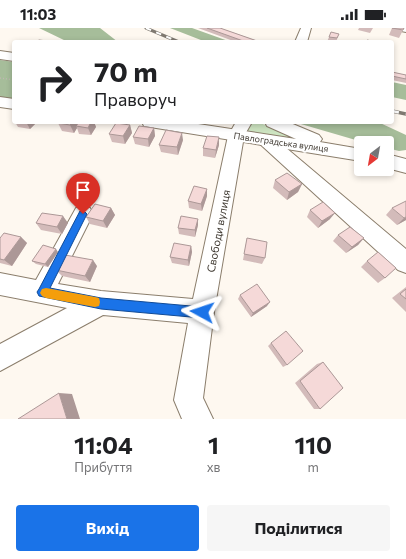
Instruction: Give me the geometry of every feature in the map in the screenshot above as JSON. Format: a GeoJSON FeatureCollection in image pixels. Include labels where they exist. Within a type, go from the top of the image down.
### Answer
{"type":"FeatureCollection","features":[{"type":"Feature","properties":{"kind":"main road"},"geometry":{"type":"LineString","coordinates":[[0,55],[12,56]]}},
{"type":"Feature","properties":{"kind":"main road"},"geometry":{"type":"LineString","coordinates":[[0,102],[12,104]]}},
{"type":"Feature","properties":{"kind":"main road","name":"Павлоградська вулиця"},"geometry":{"type":"LineString","coordinates":[[176,124],[240,129],[266,140],[339,150]]}},
{"type":"Feature","properties":{"kind":"main road","name":"Павлоградська вулиця"},"geometry":{"type":"LineString","coordinates":[[278,124],[339,150]]}},
{"type":"Feature","properties":{"kind":"main road"},"geometry":{"type":"LineString","coordinates":[[339,150],[354,154]]}},
{"type":"Feature","properties":{"kind":"main road"},"geometry":{"type":"LineString","coordinates":[[394,163],[406,166]]}},
{"type":"Feature","properties":{"kind":"street"},"geometry":{"type":"LineString","coordinates":[[302,40],[306,28]]}},
{"type":"Feature","properties":{"kind":"street"},"geometry":{"type":"LineString","coordinates":[[400,28],[406,29]]}},
{"type":"Feature","properties":{"kind":"street","name":"Свободи вулиця"},"geometry":{"type":"LineString","coordinates":[[198,419],[188,400],[202,312],[240,129]]}},
{"type":"Feature","properties":{"kind":"street"},"geometry":{"type":"LineString","coordinates":[[266,140],[406,263]]}},
{"type":"Feature","properties":{"kind":"street"},"geometry":{"type":"LineString","coordinates":[[42,292],[83,214]]}},
{"type":"Feature","properties":{"kind":"street"},"geometry":{"type":"LineString","coordinates":[[0,284],[101,303],[202,312]]}},
{"type":"Feature","properties":{"kind":"street"},"geometry":{"type":"LineString","coordinates":[[0,358],[101,303]]}},
{"type":"Feature","properties":{"kind":"path"},"geometry":{"type":"LineString","coordinates":[[0,78],[12,80]]}},
{"type":"Feature","properties":{"kind":"green space"},"geometry":{"type":"Polygon","coordinates":[[[39,28],[100,28],[115,40],[64,40],[39,28]]]}},
{"type":"Feature","properties":{"kind":"green space"},"geometry":{"type":"Polygon","coordinates":[[[170,28],[192,28],[225,40],[201,40],[170,28]]]}},
{"type":"Feature","properties":{"kind":"green space"},"geometry":{"type":"Polygon","coordinates":[[[0,60],[12,62],[12,99],[0,97],[0,60]]]}},
{"type":"Feature","properties":{"kind":"green space"},"geometry":{"type":"Polygon","coordinates":[[[394,82],[406,85],[406,100],[394,97],[394,82]]]}},
{"type":"Feature","properties":{"kind":"green space"},"geometry":{"type":"Polygon","coordinates":[[[250,124],[263,124],[303,139],[301,141],[246,132],[250,124]]]}},
{"type":"Feature","properties":{"kind":"green space"},"geometry":{"type":"Polygon","coordinates":[[[301,124],[382,124],[406,135],[406,150],[394,150],[394,136],[354,136],[354,140],[301,124]]]}},
{"type":"Feature","properties":{"kind":"building"},"geometry":{"type":"Polygon","coordinates":[[[207,28],[220,28],[254,40],[240,40],[207,28]]]}},
{"type":"Feature","properties":{"kind":"building"},"geometry":{"type":"Polygon","coordinates":[[[392,28],[404,28],[403,30],[392,28]]]}},
{"type":"Feature","properties":{"kind":"building"},"geometry":{"type":"Polygon","coordinates":[[[331,32],[339,34],[337,38],[329,37],[331,32]]]}},
{"type":"Feature","properties":{"kind":"building"},"geometry":{"type":"Polygon","coordinates":[[[394,72],[406,75],[406,79],[394,76],[394,72]]]}},
{"type":"Feature","properties":{"kind":"building"},"geometry":{"type":"Polygon","coordinates":[[[78,124],[90,124],[88,128],[76,126],[78,124]]]}},
{"type":"Feature","properties":{"kind":"building"},"geometry":{"type":"Polygon","coordinates":[[[115,124],[130,125],[123,136],[109,134],[115,124]]]}},
{"type":"Feature","properties":{"kind":"building"},"geometry":{"type":"Polygon","coordinates":[[[139,126],[154,128],[148,139],[133,137],[139,126]]]}},
{"type":"Feature","properties":{"kind":"building"},"geometry":{"type":"Polygon","coordinates":[[[166,130],[182,133],[177,147],[159,145],[166,130]]]}},
{"type":"Feature","properties":{"kind":"building"},"geometry":{"type":"Polygon","coordinates":[[[207,136],[219,137],[216,150],[203,148],[207,136]]]}},
{"type":"Feature","properties":{"kind":"building"},"geometry":{"type":"Polygon","coordinates":[[[287,173],[302,184],[289,192],[275,180],[287,173]]]}},
{"type":"Feature","properties":{"kind":"building"},"geometry":{"type":"Polygon","coordinates":[[[194,186],[207,189],[201,204],[188,201],[194,186]]]}},
{"type":"Feature","properties":{"kind":"building"},"geometry":{"type":"Polygon","coordinates":[[[406,201],[406,217],[404,218],[392,208],[406,201]]]}},
{"type":"Feature","properties":{"kind":"building"},"geometry":{"type":"Polygon","coordinates":[[[323,202],[335,213],[322,221],[310,210],[323,202]]]}},
{"type":"Feature","properties":{"kind":"building"},"geometry":{"type":"Polygon","coordinates":[[[95,204],[111,208],[103,221],[86,217],[95,204]]]}},
{"type":"Feature","properties":{"kind":"building"},"geometry":{"type":"Polygon","coordinates":[[[42,213],[63,216],[57,227],[36,223],[42,213]]]}},
{"type":"Feature","properties":{"kind":"building"},"geometry":{"type":"Polygon","coordinates":[[[181,216],[198,219],[195,230],[178,228],[181,216]]]}},
{"type":"Feature","properties":{"kind":"building"},"geometry":{"type":"Polygon","coordinates":[[[350,227],[364,238],[352,247],[338,235],[350,227]]]}},
{"type":"Feature","properties":{"kind":"building"},"geometry":{"type":"Polygon","coordinates":[[[4,233],[21,237],[4,260],[0,259],[0,238],[4,233]]]}},
{"type":"Feature","properties":{"kind":"building"},"geometry":{"type":"Polygon","coordinates":[[[247,238],[267,242],[265,258],[244,254],[247,238]]]}},
{"type":"Feature","properties":{"kind":"building"},"geometry":{"type":"Polygon","coordinates":[[[174,243],[191,246],[188,260],[170,257],[174,243]]]}},
{"type":"Feature","properties":{"kind":"building"},"geometry":{"type":"Polygon","coordinates":[[[43,245],[56,249],[45,264],[32,261],[43,245]]]}},
{"type":"Feature","properties":{"kind":"building"},"geometry":{"type":"Polygon","coordinates":[[[378,252],[396,268],[385,278],[367,261],[378,252]]]}},
{"type":"Feature","properties":{"kind":"building"},"geometry":{"type":"Polygon","coordinates":[[[65,255],[93,260],[85,276],[56,270],[65,255]]]}},
{"type":"Feature","properties":{"kind":"building"},"geometry":{"type":"Polygon","coordinates":[[[257,284],[270,302],[253,313],[240,295],[257,284]]]}},
{"type":"Feature","properties":{"kind":"building"},"geometry":{"type":"Polygon","coordinates":[[[406,289],[406,299],[400,294],[406,289]]]}},
{"type":"Feature","properties":{"kind":"building"},"geometry":{"type":"Polygon","coordinates":[[[286,331],[303,351],[287,365],[271,343],[286,331]]]}},
{"type":"Feature","properties":{"kind":"building"},"geometry":{"type":"Polygon","coordinates":[[[323,362],[343,388],[320,409],[300,381],[323,362]]]}},
{"type":"Feature","properties":{"kind":"building"},"geometry":{"type":"Polygon","coordinates":[[[59,393],[67,419],[18,419],[59,393]]]}},
{"type":"Feature","properties":{"kind":"railway"},"geometry":{"type":"LineString","coordinates":[[146,28],[174,40]]}},
{"type":"Feature","properties":{"kind":"railway"},"geometry":{"type":"LineString","coordinates":[[394,111],[406,114]]}},
{"type":"Feature","properties":{"kind":"slow traffic"},"geometry":{"type":"LineString","coordinates":[[46,293],[95,302]]}},
{"type":"Feature","properties":{"kind":"route"},"geometry":{"type":"LineString","coordinates":[[83,214],[42,292],[101,303],[202,312]]}}]}
